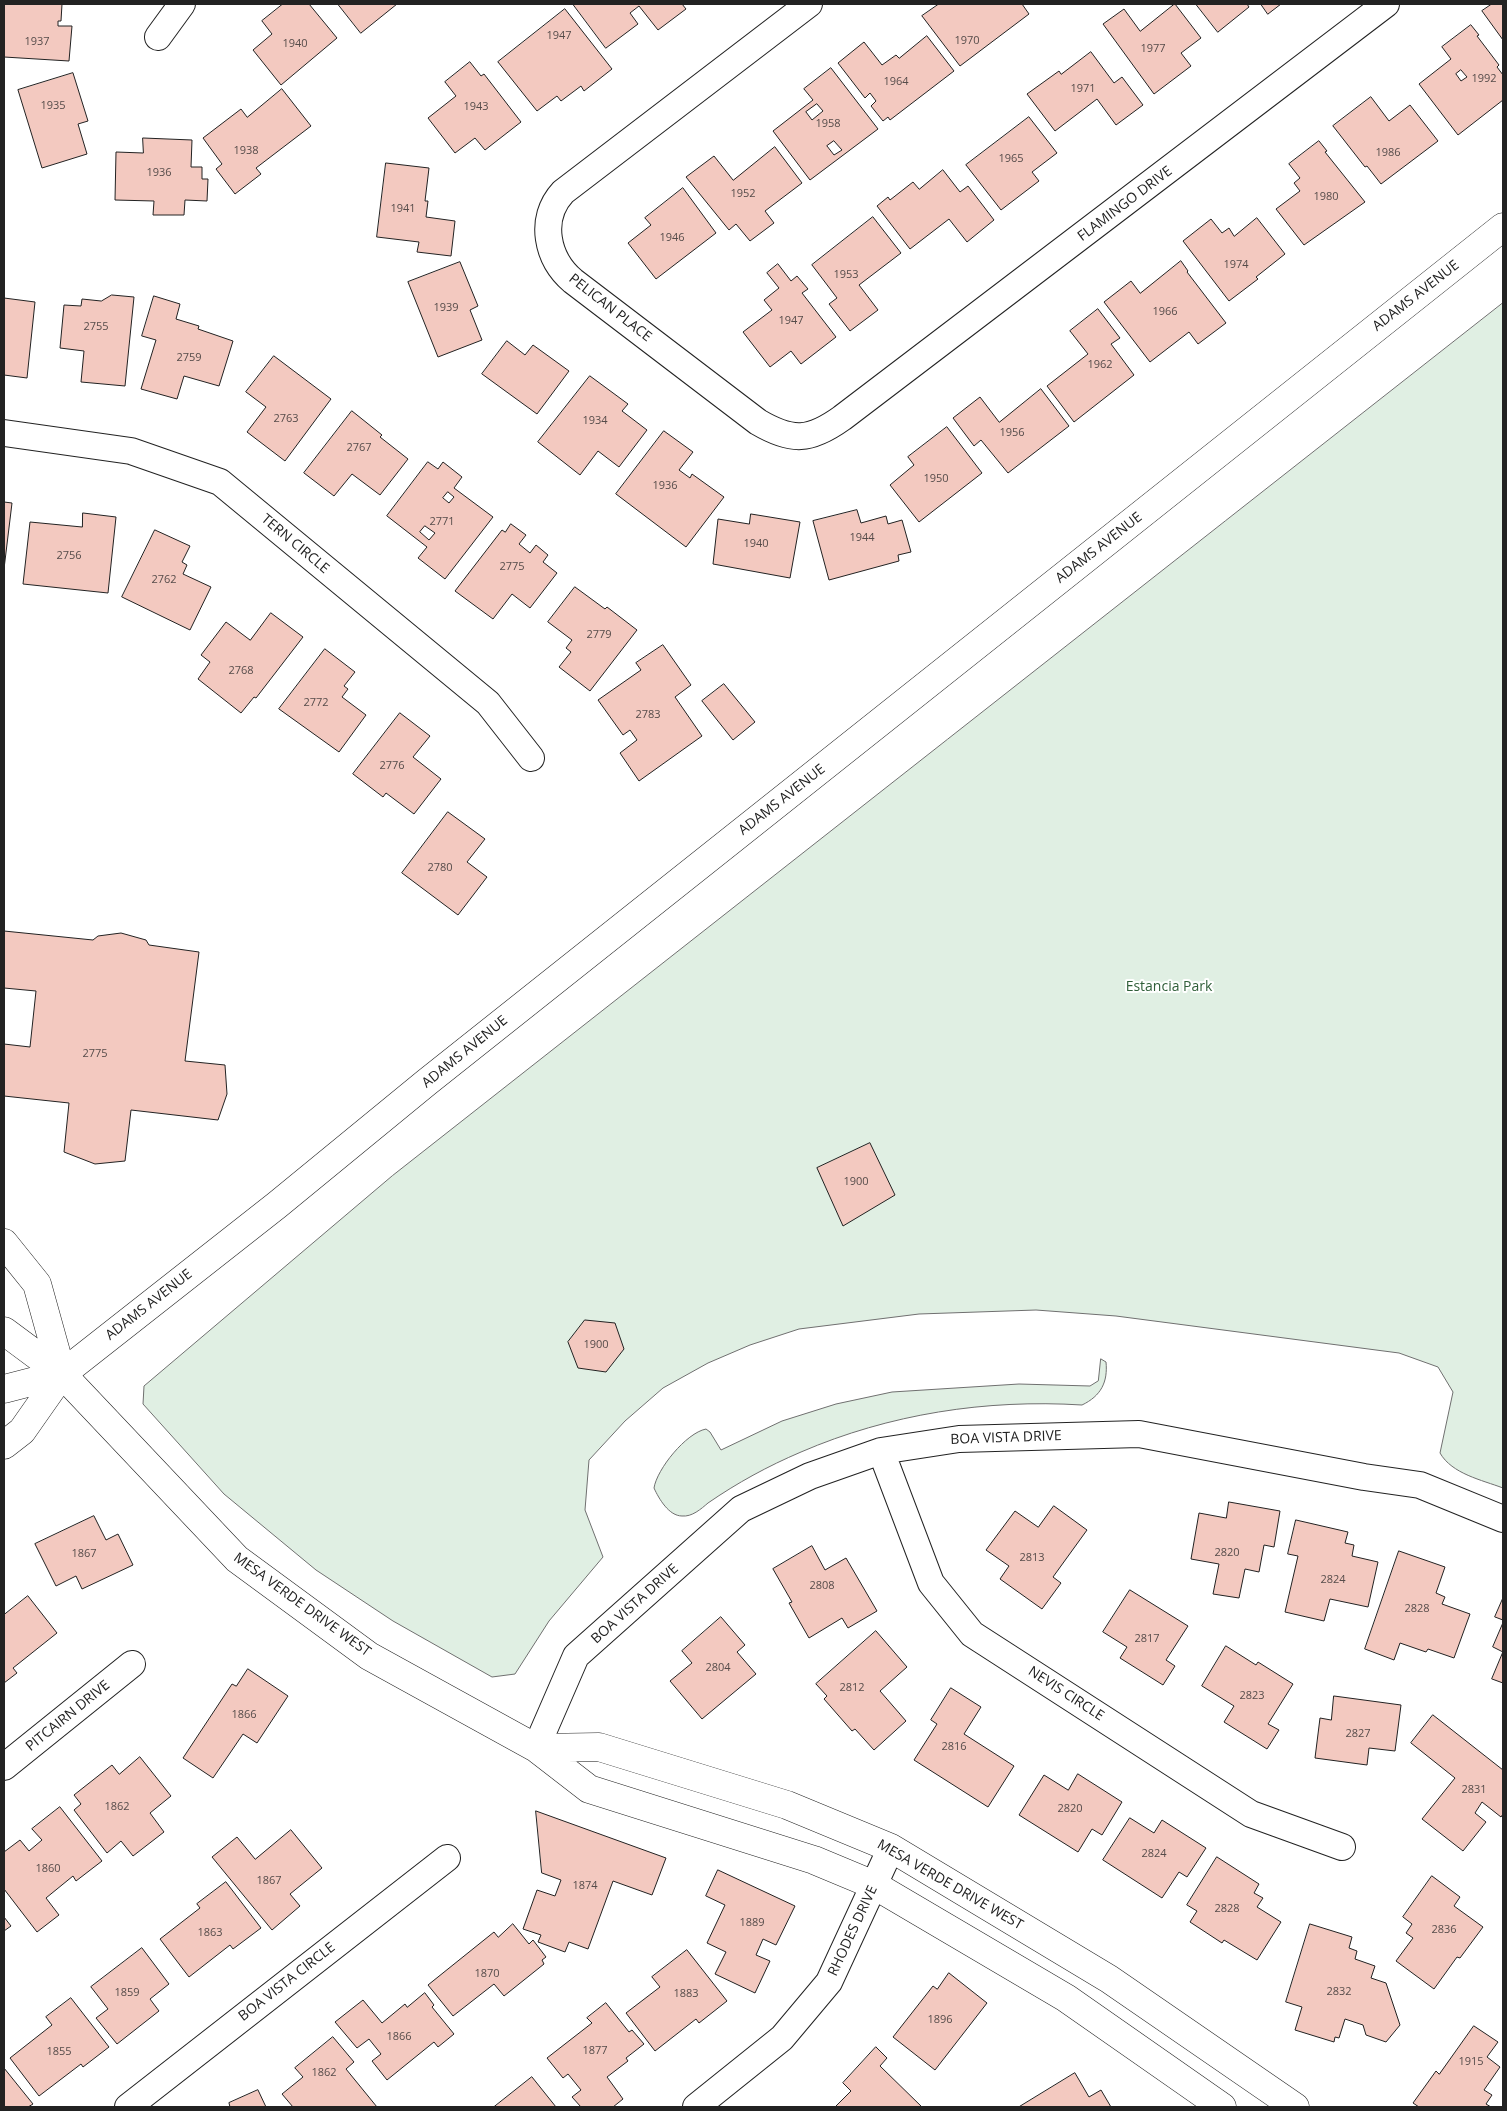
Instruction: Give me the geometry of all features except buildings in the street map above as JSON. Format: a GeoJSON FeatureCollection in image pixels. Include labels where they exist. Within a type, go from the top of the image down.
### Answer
{"type":"FeatureCollection","features":[{"type":"Feature","properties":{"kind":"street"},"geometry":{"type":"LineString","coordinates":[[158,37],[182,4]]}},
{"type":"Feature","properties":{"kind":"street","name":"PELICAN PLACE"},"geometry":{"type":"LineString","coordinates":[[809,4],[563,192],[556,199],[550,214],[548,237],[556,262],[573,281],[769,429],[789,436],[799,437],[818,434],[863,402]]}},
{"type":"Feature","properties":{"kind":"street","name":"FLAMINGO DRIVE"},"geometry":{"type":"LineString","coordinates":[[863,402],[1386,4]]}},
{"type":"Feature","properties":{"kind":"street","name":"ADAMS AVENUE"},"geometry":{"type":"LineString","coordinates":[[4,1446],[22,1431],[62,1374],[1503,227]]}},
{"type":"Feature","properties":{"kind":"street","name":"TERN CIRCLE"},"geometry":{"type":"LineString","coordinates":[[4,434],[131,452],[220,482],[488,703],[531,758]]}},
{"type":"Feature","properties":{"kind":"street"},"geometry":{"type":"LineString","coordinates":[[4,1243],[37,1284],[62,1374]]}},
{"type":"Feature","properties":{"kind":"street","name":"MESA VERDE DRIVE WEST"},"geometry":{"type":"LineString","coordinates":[[4,1331],[62,1374],[237,1559],[369,1656],[536,1748],[589,1790],[814,1860],[874,1885],[1066,1998],[1222,2107]]}},
{"type":"Feature","properties":{"kind":"street","name":"ADAMS AVENUE"},"geometry":{"type":"LineString","coordinates":[[4,1389],[62,1374]]}},
{"type":"Feature","properties":{"kind":"street","name":"BOA VISTA DRIVE"},"geometry":{"type":"LineString","coordinates":[[536,1748],[576,1656],[741,1509],[810,1476],[881,1452],[959,1439],[1139,1434],[1364,1477],[1420,1485],[1503,1519]]}},
{"type":"Feature","properties":{"kind":"street","name":"NEVIS CIRCLE"},"geometry":{"type":"LineString","coordinates":[[881,1452],[931,1583],[972,1634],[1251,1814],[1342,1847]]}},
{"type":"Feature","properties":{"kind":"street","name":"PITCAIRN DRIVE"},"geometry":{"type":"LineString","coordinates":[[4,1767],[132,1664]]}},
{"type":"Feature","properties":{"kind":"street","name":"MESA VERDE DRIVE WEST"},"geometry":{"type":"LineString","coordinates":[[536,1748],[599,1747],[787,1805],[891,1848],[1109,1979],[1295,2107]]}},
{"type":"Feature","properties":{"kind":"street","name":"RHODES DRIVE"},"geometry":{"type":"LineString","coordinates":[[696,2107],[782,2038],[829,1982],[891,1848]]}},
{"type":"Feature","properties":{"kind":"street","name":"BOA VISTA CIRCLE"},"geometry":{"type":"LineString","coordinates":[[128,2107],[447,1858]]}},
{"type":"Feature","properties":{"kind":"green space","name":"Estancia Park"},"geometry":{"type":"Polygon","coordinates":[[[1503,303],[1503,1488],[1468,1475],[1445,1460],[1440,1453],[1453,1392],[1438,1367],[1399,1353],[1116,1316],[1036,1310],[919,1314],[799,1329],[750,1345],[708,1363],[663,1388],[625,1421],[589,1460],[585,1510],[603,1557],[549,1621],[515,1674],[492,1677],[393,1621],[316,1570],[224,1494],[143,1404],[144,1386],[392,1176],[1503,303]]]}},
{"type":"Feature","properties":{"kind":"green space"},"geometry":{"type":"Polygon","coordinates":[[[1101,1359],[1106,1362],[1106,1376],[1102,1388],[1094,1397],[1082,1405],[1010,1404],[974,1407],[903,1419],[869,1428],[834,1439],[777,1463],[753,1475],[696,1512],[686,1516],[677,1515],[669,1510],[654,1488],[656,1480],[666,1462],[690,1437],[706,1429],[710,1432],[721,1450],[782,1421],[836,1404],[892,1392],[1019,1384],[1090,1386],[1098,1381],[1101,1359]]]}}]}
